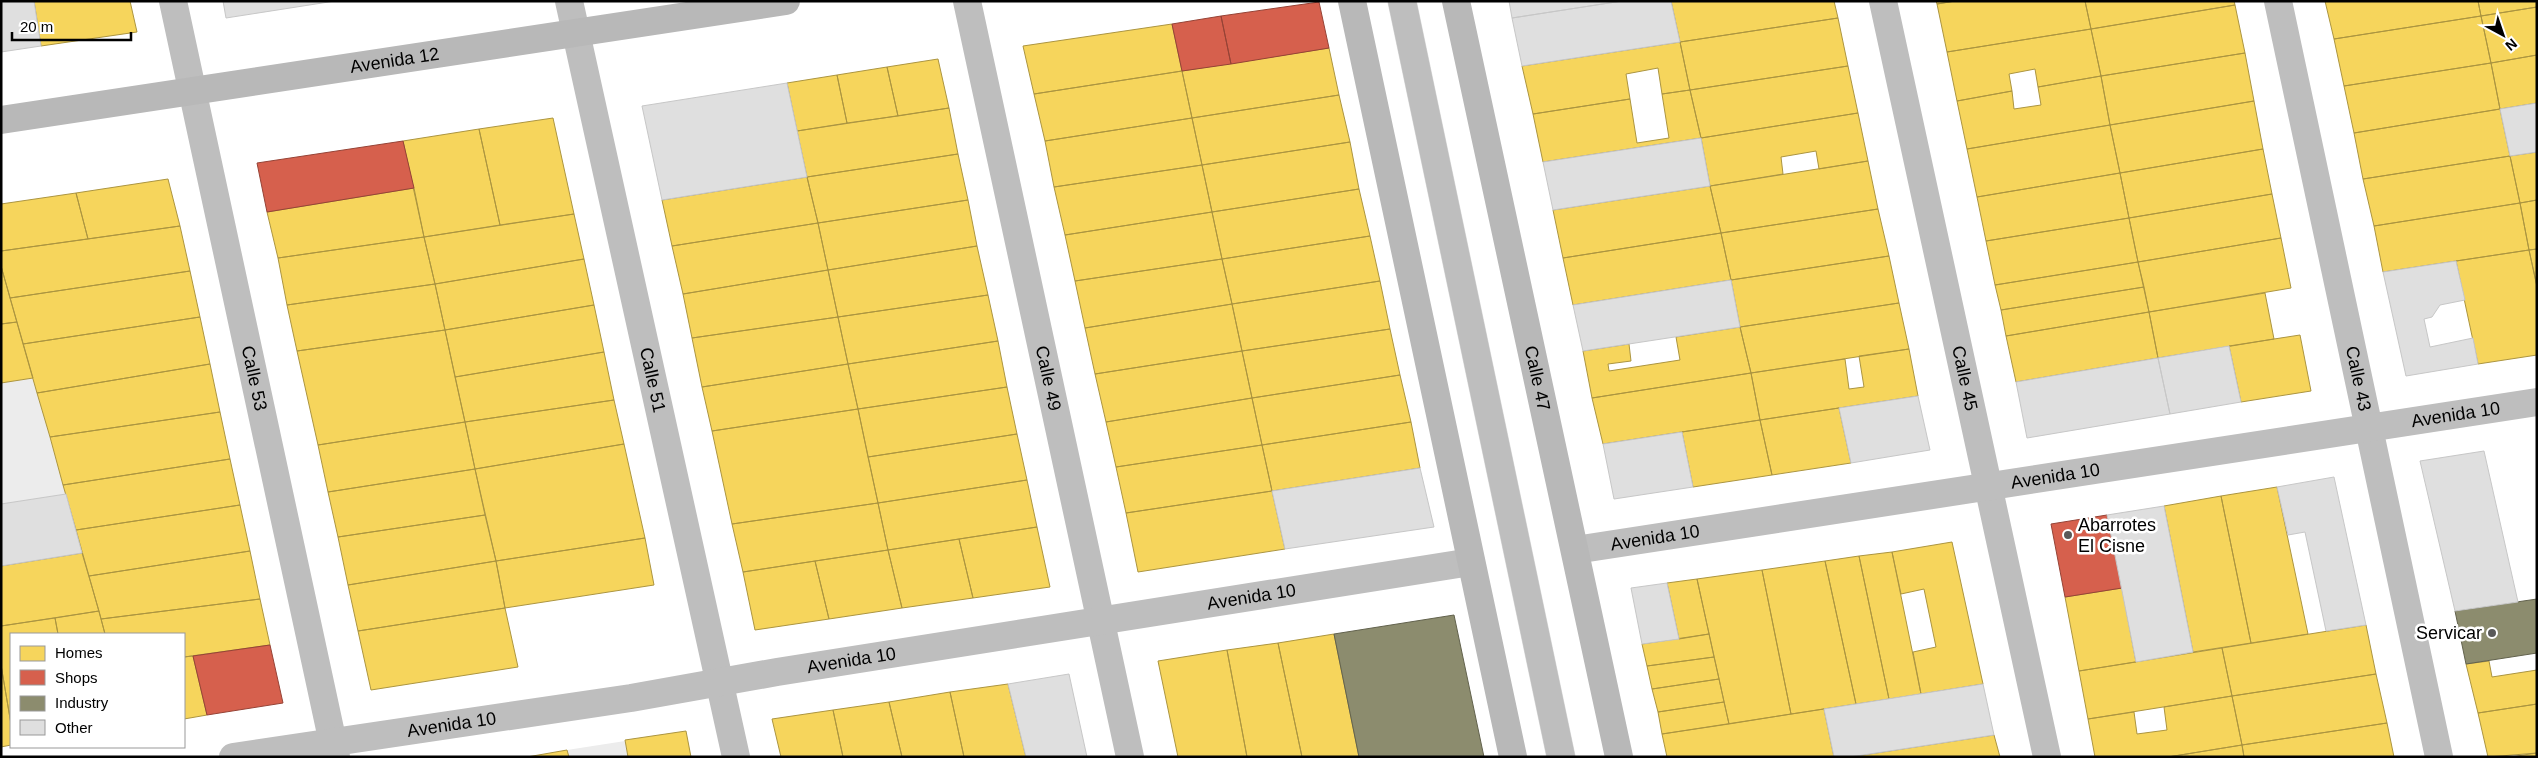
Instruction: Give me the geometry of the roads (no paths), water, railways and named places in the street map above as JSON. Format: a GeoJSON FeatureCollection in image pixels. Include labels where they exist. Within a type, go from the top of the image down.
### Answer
{"type":"FeatureCollection","features":[{"type":"Feature","properties":{"kind":"main road","name":"Avenida 12"},"geometry":{"type":"LineString","coordinates":[[1,120],[786,1]]}},
{"type":"Feature","properties":{"kind":"main road"},"geometry":{"type":"LineString","coordinates":[[1352,1],[1513,757]]}},
{"type":"Feature","properties":{"kind":"main road","name":"Calle 47"},"geometry":{"type":"LineString","coordinates":[[1456,1],[1619,757]]}},
{"type":"Feature","properties":{"kind":"street","name":"Calle 53"},"geometry":{"type":"LineString","coordinates":[[173,1],[334,749]]}},
{"type":"Feature","properties":{"kind":"street","name":"Calle 51"},"geometry":{"type":"LineString","coordinates":[[568,1],[734,746]]}},
{"type":"Feature","properties":{"kind":"street","name":"Calle 49"},"geometry":{"type":"LineString","coordinates":[[967,1],[1130,757]]}},
{"type":"Feature","properties":{"kind":"street"},"geometry":{"type":"LineString","coordinates":[[1402,1],[1561,757]]}},
{"type":"Feature","properties":{"kind":"street","name":"Calle 45"},"geometry":{"type":"LineString","coordinates":[[1883,1],[2047,757]]}},
{"type":"Feature","properties":{"kind":"street","name":"Calle 43"},"geometry":{"type":"LineString","coordinates":[[2278,1],[2439,757]]}},
{"type":"Feature","properties":{"kind":"street","name":"Avenida 10"},"geometry":{"type":"LineString","coordinates":[[1575,550],[2537,402]]}},
{"type":"Feature","properties":{"kind":"street","name":"Avenida 10"},"geometry":{"type":"LineString","coordinates":[[233,757],[334,749],[777,672],[1471,562]]}},
{"type":"Feature","properties":{"kind":"place","name":"Abarrotes El Cisne"},"geometry":{"type":"Point","coordinates":[2068,535]}},
{"type":"Feature","properties":{"kind":"place","name":"Servicar"},"geometry":{"type":"Point","coordinates":[2492,633]}}]}
